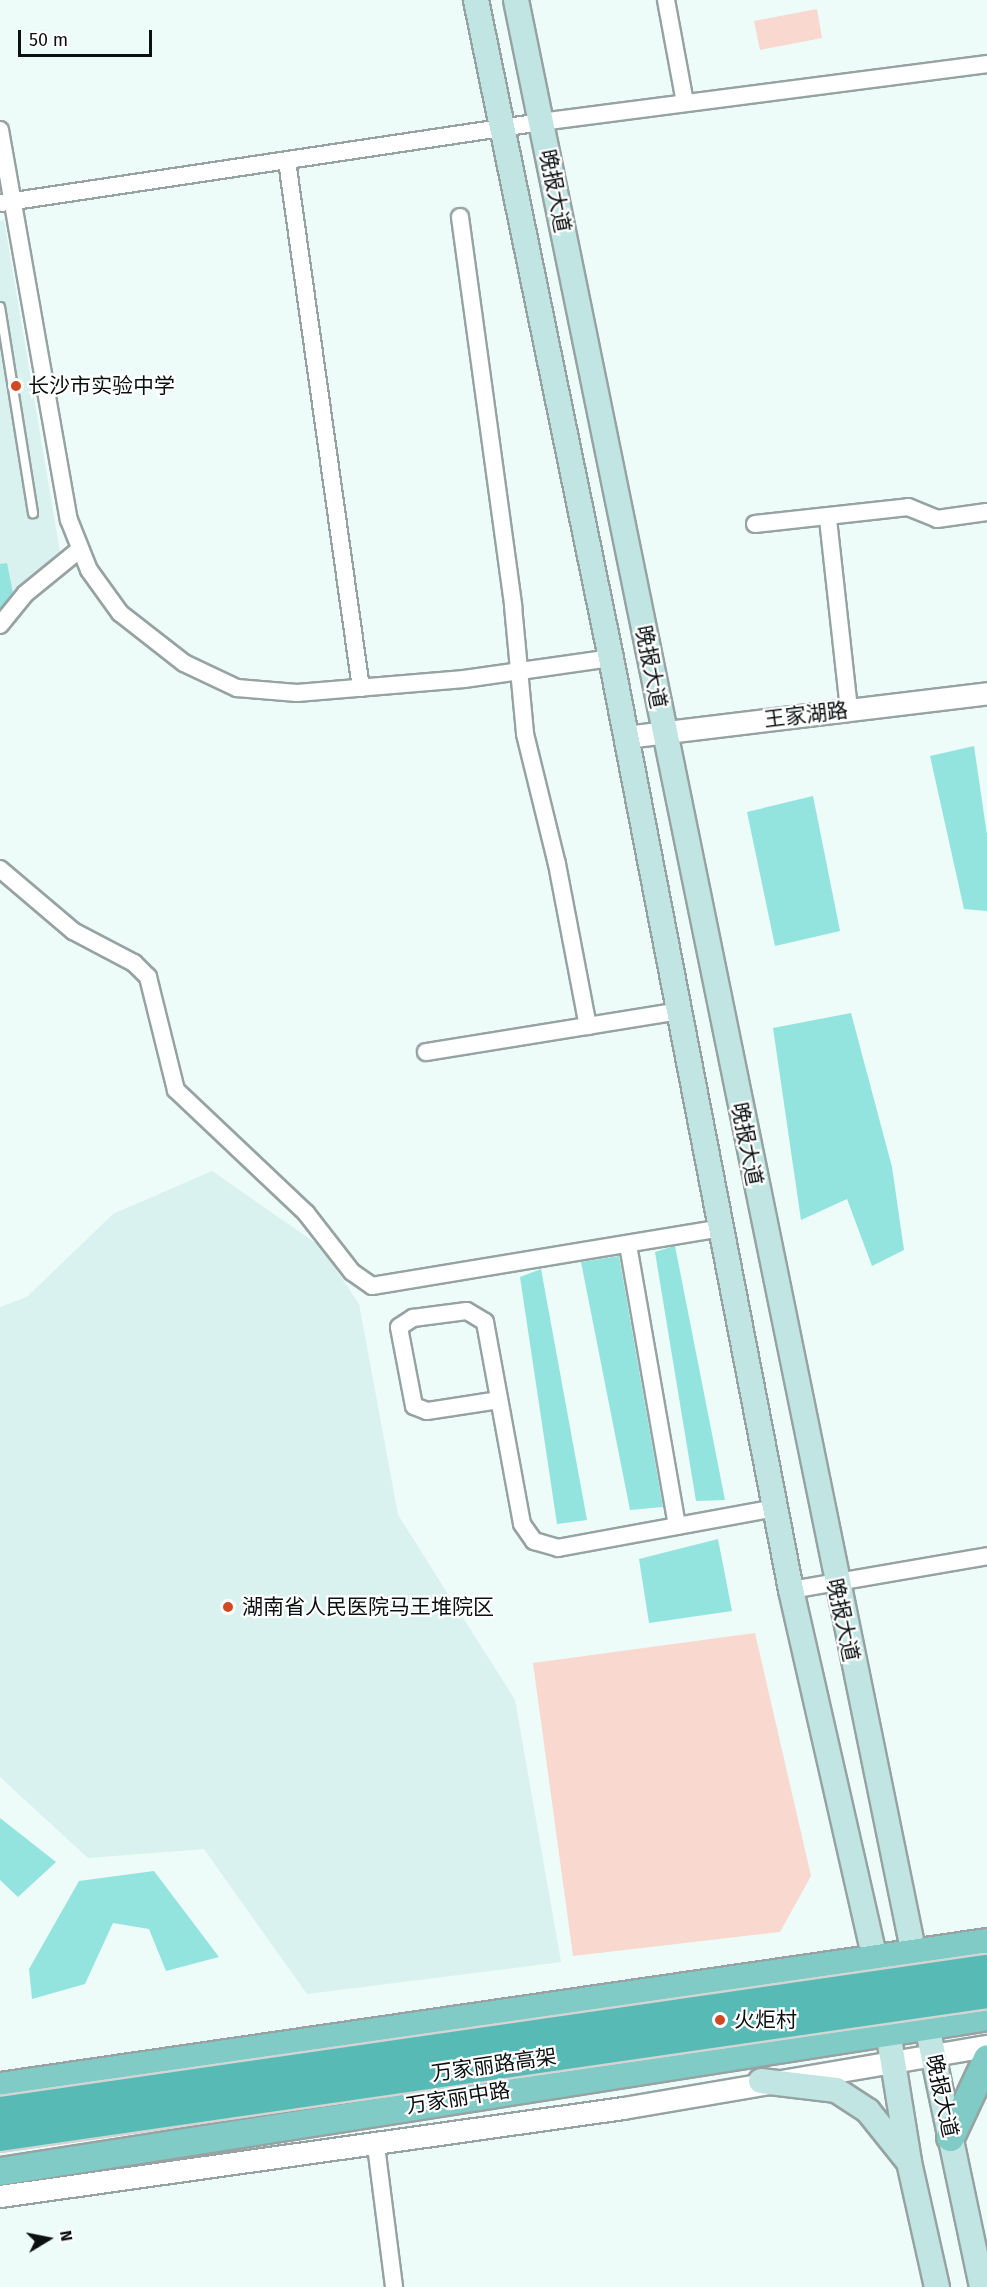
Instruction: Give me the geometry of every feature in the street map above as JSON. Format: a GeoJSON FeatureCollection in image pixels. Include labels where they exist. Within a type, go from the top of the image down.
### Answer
{"type":"FeatureCollection","features":[{"type":"Feature","properties":{"kind":"highway","name":"万家丽路高架"},"geometry":{"type":"LineString","coordinates":[[0,2111],[987,1969]]}},
{"type":"Feature","properties":{"kind":"highway","name":"万家丽路高架"},"geometry":{"type":"LineString","coordinates":[[0,2137],[987,1994]]}},
{"type":"Feature","properties":{"kind":"main road","name":"晚报大道"},"geometry":{"type":"LineString","coordinates":[[476,0],[611,658],[791,1590],[876,1960],[909,2162],[937,2287]]}},
{"type":"Feature","properties":{"kind":"main road","name":"晚报大道"},"geometry":{"type":"LineString","coordinates":[[516,0],[835,1582],[982,2287]]}},
{"type":"Feature","properties":{"kind":"main road"},"geometry":{"type":"LineString","coordinates":[[0,2086],[987,1942]]}},
{"type":"Feature","properties":{"kind":"main road","name":"万家丽中路"},"geometry":{"type":"LineString","coordinates":[[0,2171],[987,2016]]}},
{"type":"Feature","properties":{"kind":"main road"},"geometry":{"type":"LineString","coordinates":[[951,2137],[987,2058]]}},
{"type":"Feature","properties":{"kind":"main road"},"geometry":{"type":"LineString","coordinates":[[761,2081],[836,2090],[868,2111],[909,2162]]}},
{"type":"Feature","properties":{"kind":"street"},"geometry":{"type":"LineString","coordinates":[[666,0],[684,97]]}},
{"type":"Feature","properties":{"kind":"street"},"geometry":{"type":"LineString","coordinates":[[5,202],[503,130],[541,122],[987,64]]}},
{"type":"Feature","properties":{"kind":"street"},"geometry":{"type":"LineString","coordinates":[[0,130],[5,202],[60,482],[78,550],[120,613],[184,663],[237,688],[297,693],[516,672],[611,658]]}},
{"type":"Feature","properties":{"kind":"street"},"geometry":{"type":"LineString","coordinates":[[286,161],[361,687]]}},
{"type":"Feature","properties":{"kind":"street"},"geometry":{"type":"LineString","coordinates":[[460,217],[513,606],[516,672],[525,734],[557,864],[588,1026]]}},
{"type":"Feature","properties":{"kind":"street"},"geometry":{"type":"LineString","coordinates":[[755,524],[828,519],[908,507],[937,519],[987,512]]}},
{"type":"Feature","properties":{"kind":"street"},"geometry":{"type":"LineString","coordinates":[[828,519],[849,710]]}},
{"type":"Feature","properties":{"kind":"street"},"geometry":{"type":"LineString","coordinates":[[0,625],[26,594],[78,550]]}},
{"type":"Feature","properties":{"kind":"street","name":"王家湖路"},"geometry":{"type":"LineString","coordinates":[[626,737],[987,693]]}},
{"type":"Feature","properties":{"kind":"street"},"geometry":{"type":"LineString","coordinates":[[0,870],[74,931],[134,963],[148,977],[176,1090],[306,1213],[362,1281],[386,1287],[721,1228]]}},
{"type":"Feature","properties":{"kind":"street"},"geometry":{"type":"LineString","coordinates":[[426,1052],[679,1011]]}},
{"type":"Feature","properties":{"kind":"street"},"geometry":{"type":"LineString","coordinates":[[628,1245],[677,1526]]}},
{"type":"Feature","properties":{"kind":"street"},"geometry":{"type":"LineString","coordinates":[[499,1400],[427,1411],[414,1406],[399,1327],[413,1318],[467,1311],[481,1316],[499,1400],[522,1524],[534,1541],[558,1548],[776,1508]]}},
{"type":"Feature","properties":{"kind":"street"},"geometry":{"type":"LineString","coordinates":[[791,1590],[987,1556]]}},
{"type":"Feature","properties":{"kind":"street"},"geometry":{"type":"LineString","coordinates":[[0,2196],[623,2108],[761,2081],[894,2063],[987,2046]]}},
{"type":"Feature","properties":{"kind":"street"},"geometry":{"type":"LineString","coordinates":[[375,2146],[394,2287]]}},
{"type":"Feature","properties":{"kind":"lane"},"geometry":{"type":"LineString","coordinates":[[0,307],[33,513]]}},
{"type":"Feature","properties":{"kind":"shaded area"},"geometry":{"type":"Polygon","coordinates":[[[817,9],[822,38],[760,50],[754,21],[817,9]]]}},
{"type":"Feature","properties":{"kind":"shaded area","name":"长沙市实验中学"},"geometry":{"type":"Polygon","coordinates":[[[4,220],[60,552],[17,612],[0,619],[0,221],[4,220]]]}},
{"type":"Feature","properties":{"kind":"shaded area","name":"湖南省人民医院马王堆院区"},"geometry":{"type":"Polygon","coordinates":[[[212,1171],[320,1246],[359,1304],[398,1515],[515,1700],[561,1962],[307,1994],[204,1849],[88,1858],[0,1777],[0,1307],[27,1297],[113,1214],[212,1171]]]}},
{"type":"Feature","properties":{"kind":"shaded area"},"geometry":{"type":"Polygon","coordinates":[[[755,1633],[811,1876],[780,1932],[573,1956],[533,1663],[755,1633]]]}},
{"type":"Feature","properties":{"kind":"building"},"geometry":{"type":"Polygon","coordinates":[[[7,563],[13,593],[0,608],[0,564],[7,563]]]}},
{"type":"Feature","properties":{"kind":"building"},"geometry":{"type":"Polygon","coordinates":[[[974,746],[987,835],[987,911],[964,909],[930,756],[974,746]]]}},
{"type":"Feature","properties":{"kind":"building"},"geometry":{"type":"Polygon","coordinates":[[[813,796],[840,931],[775,946],[747,812],[813,796]]]}},
{"type":"Feature","properties":{"kind":"building"},"geometry":{"type":"Polygon","coordinates":[[[851,1013],[892,1167],[904,1250],[872,1266],[847,1199],[801,1220],[773,1028],[851,1013]]]}},
{"type":"Feature","properties":{"kind":"building"},"geometry":{"type":"Polygon","coordinates":[[[675,1246],[725,1500],[696,1501],[655,1252],[675,1246]]]}},
{"type":"Feature","properties":{"kind":"building"},"geometry":{"type":"Polygon","coordinates":[[[619,1256],[663,1507],[630,1510],[581,1262],[619,1256]]]}},
{"type":"Feature","properties":{"kind":"building"},"geometry":{"type":"Polygon","coordinates":[[[541,1269],[587,1520],[557,1524],[520,1277],[541,1269]]]}},
{"type":"Feature","properties":{"kind":"building"},"geometry":{"type":"Polygon","coordinates":[[[718,1539],[732,1611],[649,1623],[639,1559],[718,1539]]]}},
{"type":"Feature","properties":{"kind":"building"},"geometry":{"type":"Polygon","coordinates":[[[0,1818],[56,1862],[18,1897],[0,1880],[0,1818]]]}},
{"type":"Feature","properties":{"kind":"building"},"geometry":{"type":"Polygon","coordinates":[[[154,1871],[219,1957],[166,1971],[149,1929],[113,1923],[85,1984],[32,1999],[29,1969],[79,1881],[154,1871]]]}},
{"type":"Feature","properties":{"kind":"place","name":"长沙市实验中学"},"geometry":{"type":"Point","coordinates":[16,386]}},
{"type":"Feature","properties":{"kind":"place","name":"湖南省人民医院马王堆院区"},"geometry":{"type":"Point","coordinates":[228,1607]}},
{"type":"Feature","properties":{"kind":"place","name":"火炬村"},"geometry":{"type":"Point","coordinates":[720,2020]}}]}
